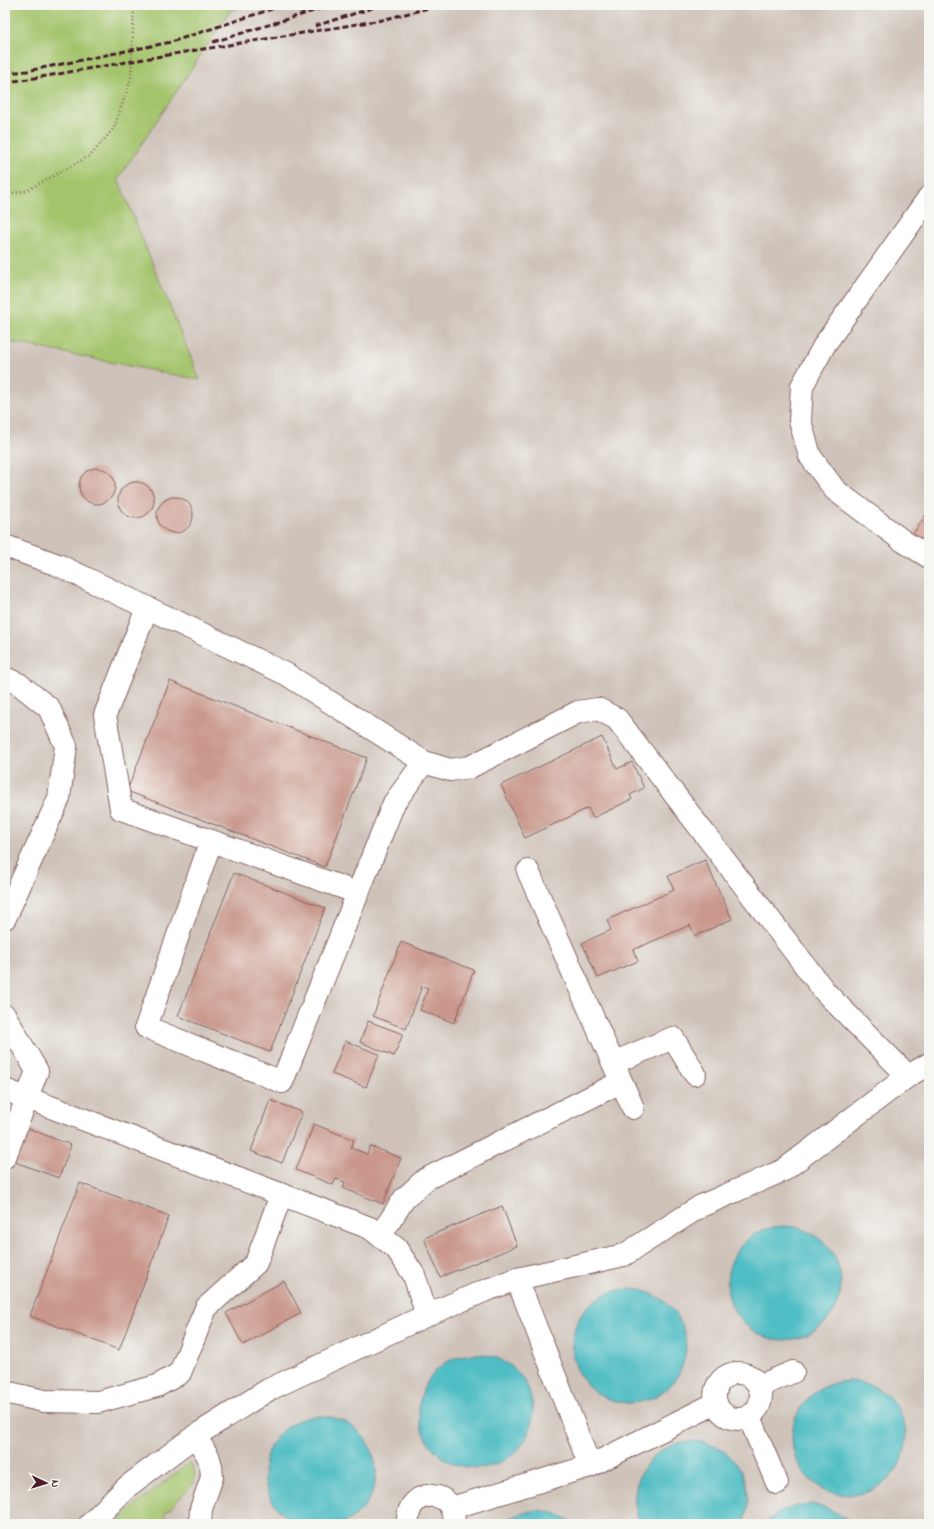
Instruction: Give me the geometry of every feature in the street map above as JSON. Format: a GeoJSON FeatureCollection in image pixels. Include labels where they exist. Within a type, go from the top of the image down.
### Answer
{"type":"FeatureCollection","features":[{"type":"Feature","properties":{"kind":"street"},"geometry":{"type":"LineString","coordinates":[[929,197],[825,344],[802,386],[800,421],[810,456],[835,490],[903,542],[929,557]]}},
{"type":"Feature","properties":{"kind":"street"},"geometry":{"type":"LineString","coordinates":[[5,546],[58,565],[286,674],[424,762],[450,770],[470,767],[578,712],[598,709],[616,719],[826,993],[908,1076]]}},
{"type":"Feature","properties":{"kind":"street"},"geometry":{"type":"LineString","coordinates":[[147,608],[105,716],[121,809],[358,893]]}},
{"type":"Feature","properties":{"kind":"street"},"geometry":{"type":"LineString","coordinates":[[5,678],[19,684],[49,708],[66,746],[59,798],[5,916]]}},
{"type":"Feature","properties":{"kind":"street"},"geometry":{"type":"LineString","coordinates":[[212,841],[146,1027],[282,1082],[394,803],[424,762]]}},
{"type":"Feature","properties":{"kind":"street"},"geometry":{"type":"LineString","coordinates":[[528,871],[633,1108]]}},
{"type":"Feature","properties":{"kind":"street"},"geometry":{"type":"LineString","coordinates":[[5,1016],[37,1071],[5,1157]]}},
{"type":"Feature","properties":{"kind":"street"},"geometry":{"type":"LineString","coordinates":[[380,1236],[404,1199],[426,1179],[617,1072],[673,1038],[695,1074]]}},
{"type":"Feature","properties":{"kind":"street"},"geometry":{"type":"LineString","coordinates":[[90,1524],[128,1486],[195,1436],[268,1390],[427,1315],[484,1291],[517,1280],[624,1255],[701,1206],[784,1170],[908,1076],[929,1064]]}},
{"type":"Feature","properties":{"kind":"street"},"geometry":{"type":"LineString","coordinates":[[5,1090],[370,1228],[396,1248],[414,1275],[427,1315]]}},
{"type":"Feature","properties":{"kind":"street"},"geometry":{"type":"LineString","coordinates":[[5,1392],[44,1401],[98,1402],[157,1386],[180,1373],[206,1308],[256,1263],[281,1195]]}},
{"type":"Feature","properties":{"kind":"street"},"geometry":{"type":"LineString","coordinates":[[517,1280],[590,1466]]}},
{"type":"Feature","properties":{"kind":"street"},"geometry":{"type":"LineString","coordinates":[[759,1386],[793,1372]]}},
{"type":"Feature","properties":{"kind":"street"},"geometry":{"type":"LineString","coordinates":[[741,1373],[750,1376],[757,1382],[761,1391],[762,1400],[758,1408],[749,1417],[744,1419],[735,1420],[726,1417],[720,1411],[716,1403],[715,1394],[718,1385],[724,1378],[732,1374],[741,1373]]}},
{"type":"Feature","properties":{"kind":"street"},"geometry":{"type":"LineString","coordinates":[[408,1524],[407,1516],[410,1507],[416,1500],[424,1496],[442,1498],[452,1516],[590,1466],[716,1403]]}},
{"type":"Feature","properties":{"kind":"street"},"geometry":{"type":"LineString","coordinates":[[749,1417],[776,1482]]}},
{"type":"Feature","properties":{"kind":"street"},"geometry":{"type":"LineString","coordinates":[[195,1436],[208,1456],[212,1477],[210,1487],[201,1509],[200,1524]]}},
{"type":"Feature","properties":{"kind":"path"},"geometry":{"type":"LineString","coordinates":[[5,194],[26,191],[91,155],[114,128],[131,79],[134,5]]}},
{"type":"Feature","properties":{"kind":"shaded area"},"geometry":{"type":"Polygon","coordinates":[[[245,5],[929,5],[929,1524],[172,1524],[164,1515],[190,1488],[190,1462],[144,1498],[115,1524],[5,1524],[5,341],[200,380],[118,179],[230,11],[245,5]]]}},
{"type":"Feature","properties":{"kind":"green space"},"geometry":{"type":"Polygon","coordinates":[[[5,5],[245,5],[230,11],[118,179],[200,380],[5,341],[5,5]]]}},
{"type":"Feature","properties":{"kind":"green space"},"geometry":{"type":"Polygon","coordinates":[[[190,1462],[194,1472],[193,1484],[164,1515],[172,1524],[115,1524],[144,1498],[190,1462]]]}},
{"type":"Feature","properties":{"kind":"water"},"geometry":{"type":"Polygon","coordinates":[[[784,1226],[806,1230],[824,1243],[837,1261],[841,1283],[837,1305],[824,1323],[806,1336],[784,1340],[762,1336],[744,1323],[731,1305],[727,1283],[731,1261],[744,1243],[762,1230],[784,1226]]]}},
{"type":"Feature","properties":{"kind":"water"},"geometry":{"type":"Polygon","coordinates":[[[629,1289],[651,1293],[669,1306],[682,1324],[686,1346],[682,1368],[669,1386],[651,1399],[629,1403],[607,1399],[589,1386],[576,1368],[572,1346],[576,1324],[589,1306],[607,1293],[629,1289]]]}},
{"type":"Feature","properties":{"kind":"water"},"geometry":{"type":"Polygon","coordinates":[[[476,1354],[498,1358],[516,1371],[529,1389],[533,1411],[529,1433],[516,1451],[498,1464],[476,1468],[454,1464],[436,1451],[423,1433],[419,1411],[423,1389],[436,1371],[454,1358],[476,1354]]]}},
{"type":"Feature","properties":{"kind":"water"},"geometry":{"type":"Polygon","coordinates":[[[849,1381],[871,1385],[889,1398],[902,1416],[906,1438],[902,1460],[889,1478],[871,1491],[849,1495],[827,1491],[809,1478],[796,1460],[792,1438],[796,1416],[809,1398],[827,1385],[849,1381]]]}},
{"type":"Feature","properties":{"kind":"water"},"geometry":{"type":"Polygon","coordinates":[[[320,1416],[342,1420],[360,1432],[372,1450],[376,1472],[372,1494],[360,1512],[342,1524],[320,1528],[298,1524],[280,1512],[268,1494],[264,1472],[268,1450],[280,1432],[298,1420],[320,1416]]]}},
{"type":"Feature","properties":{"kind":"water"},"geometry":{"type":"Polygon","coordinates":[[[694,1441],[707,1443],[721,1449],[738,1466],[744,1476],[748,1500],[747,1512],[743,1524],[641,1524],[636,1510],[636,1488],[648,1463],[661,1450],[669,1446],[694,1441]]]}},
{"type":"Feature","properties":{"kind":"water"},"geometry":{"type":"Polygon","coordinates":[[[810,1504],[832,1511],[842,1516],[851,1524],[765,1524],[780,1512],[797,1506],[810,1504]]]}},
{"type":"Feature","properties":{"kind":"water"},"geometry":{"type":"Polygon","coordinates":[[[539,1510],[558,1514],[574,1524],[500,1524],[519,1514],[539,1510]]]}},
{"type":"Feature","properties":{"kind":"building"},"geometry":{"type":"Polygon","coordinates":[[[101,468],[110,473],[114,479],[114,493],[110,499],[101,504],[93,504],[84,499],[80,493],[79,482],[84,473],[90,469],[101,468]]]}},
{"type":"Feature","properties":{"kind":"building"},"geometry":{"type":"Polygon","coordinates":[[[140,482],[149,487],[153,493],[153,507],[149,513],[140,518],[132,518],[123,513],[119,507],[118,496],[123,487],[129,483],[140,482]]]}},
{"type":"Feature","properties":{"kind":"building"},"geometry":{"type":"Polygon","coordinates":[[[179,497],[188,502],[192,508],[192,522],[188,528],[179,533],[171,533],[162,528],[158,522],[157,511],[162,502],[168,498],[179,497]]]}},
{"type":"Feature","properties":{"kind":"building"},"geometry":{"type":"Polygon","coordinates":[[[929,510],[929,544],[913,534],[929,510]]]}},
{"type":"Feature","properties":{"kind":"building"},"geometry":{"type":"Polygon","coordinates":[[[170,681],[367,758],[325,867],[127,791],[170,681]]]}},
{"type":"Feature","properties":{"kind":"building"},"geometry":{"type":"Polygon","coordinates":[[[602,737],[617,769],[632,762],[644,788],[630,795],[632,799],[593,818],[588,808],[525,838],[501,785],[602,737]]]}},
{"type":"Feature","properties":{"kind":"building"},"geometry":{"type":"Polygon","coordinates":[[[705,860],[732,919],[695,936],[690,925],[633,950],[638,961],[598,978],[582,943],[611,930],[607,920],[674,890],[668,876],[705,860]]]}},
{"type":"Feature","properties":{"kind":"building"},"geometry":{"type":"Polygon","coordinates":[[[234,873],[325,908],[270,1052],[178,1016],[234,873]]]}},
{"type":"Feature","properties":{"kind":"building"},"geometry":{"type":"Polygon","coordinates":[[[401,942],[474,970],[454,1023],[420,1010],[428,988],[422,986],[406,1029],[373,1016],[401,942]]]}},
{"type":"Feature","properties":{"kind":"building"},"geometry":{"type":"Polygon","coordinates":[[[368,1021],[403,1034],[394,1056],[360,1042],[368,1021]]]}},
{"type":"Feature","properties":{"kind":"building"},"geometry":{"type":"Polygon","coordinates":[[[345,1041],[379,1054],[366,1087],[332,1074],[345,1041]]]}},
{"type":"Feature","properties":{"kind":"building"},"geometry":{"type":"Polygon","coordinates":[[[270,1100],[302,1112],[282,1163],[251,1151],[270,1100]]]}},
{"type":"Feature","properties":{"kind":"building"},"geometry":{"type":"Polygon","coordinates":[[[314,1124],[354,1140],[351,1148],[367,1154],[370,1146],[401,1158],[383,1204],[343,1188],[345,1182],[336,1179],[333,1185],[296,1170],[314,1124]]]}},
{"type":"Feature","properties":{"kind":"building"},"geometry":{"type":"Polygon","coordinates":[[[27,1128],[71,1145],[59,1178],[15,1162],[27,1128]]]}},
{"type":"Feature","properties":{"kind":"building"},"geometry":{"type":"Polygon","coordinates":[[[80,1183],[169,1216],[119,1350],[30,1316],[80,1183]]]}},
{"type":"Feature","properties":{"kind":"building"},"geometry":{"type":"Polygon","coordinates":[[[502,1206],[517,1246],[440,1277],[424,1238],[502,1206]]]}},
{"type":"Feature","properties":{"kind":"building"},"geometry":{"type":"Polygon","coordinates":[[[284,1281],[301,1313],[243,1345],[226,1313],[284,1281]]]}},
{"type":"Feature","properties":{"kind":"railway"},"geometry":{"type":"LineString","coordinates":[[5,73],[27,71],[171,42],[284,5]]}},
{"type":"Feature","properties":{"kind":"railway"},"geometry":{"type":"LineString","coordinates":[[213,42],[333,5]]}},
{"type":"Feature","properties":{"kind":"railway"},"geometry":{"type":"LineString","coordinates":[[315,26],[382,5]]}},
{"type":"Feature","properties":{"kind":"railway"},"geometry":{"type":"LineString","coordinates":[[5,82],[382,20],[440,5]]}}]}
